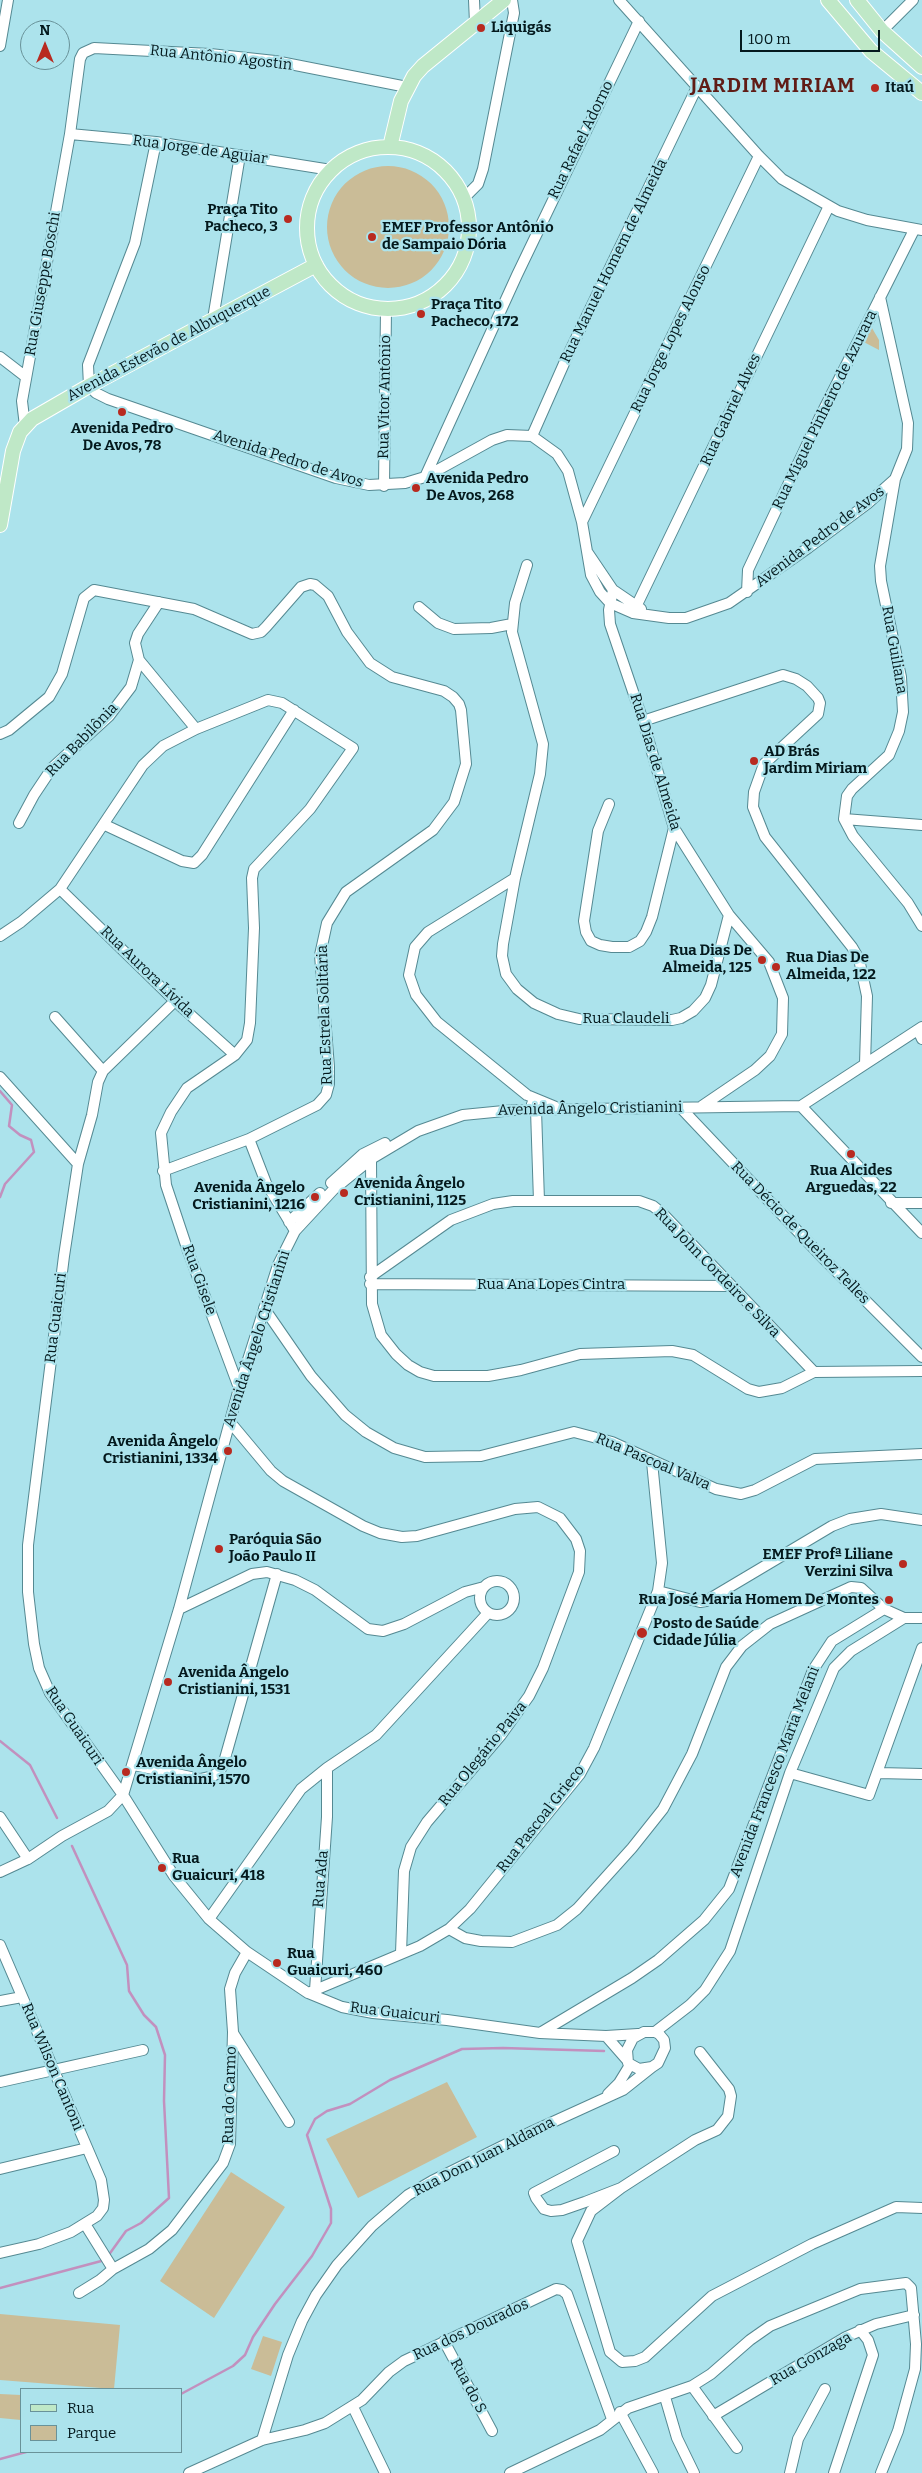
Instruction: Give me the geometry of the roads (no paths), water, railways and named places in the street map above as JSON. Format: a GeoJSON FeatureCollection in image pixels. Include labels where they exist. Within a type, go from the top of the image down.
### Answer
{"type":"FeatureCollection","features":[{"type":"Feature","properties":{"kind":"main road"},"geometry":{"type":"LineString","coordinates":[[390,147],[399,108],[407,87],[423,66],[504,0]]}},
{"type":"Feature","properties":{"kind":"main road"},"geometry":{"type":"LineString","coordinates":[[828,0],[871,51],[922,93]]}},
{"type":"Feature","properties":{"kind":"main road"},"geometry":{"type":"LineString","coordinates":[[857,0],[882,31],[922,66]]}},
{"type":"Feature","properties":{"kind":"main road"},"geometry":{"type":"LineString","coordinates":[[390,147],[413,150],[434,160],[451,176],[464,198],[470,220],[470,234],[462,263],[454,276],[431,297],[417,304],[386,309],[372,307],[345,296],[324,278],[316,265],[308,244],[308,216],[317,189],[331,170],[355,154],[372,148],[390,147]]}},
{"type":"Feature","properties":{"kind":"main road","name":"Avenida Estevão de Albuquerque"},"geometry":{"type":"LineString","coordinates":[[25,426],[89,386],[316,265]]}},
{"type":"Feature","properties":{"kind":"main road"},"geometry":{"type":"LineString","coordinates":[[0,525],[13,451],[25,426]]}},
{"type":"Feature","properties":{"kind":"street"},"geometry":{"type":"LineString","coordinates":[[0,46],[8,0]]}},
{"type":"Feature","properties":{"kind":"street"},"geometry":{"type":"LineString","coordinates":[[474,0],[475,23]]}},
{"type":"Feature","properties":{"kind":"street"},"geometry":{"type":"LineString","coordinates":[[464,198],[478,184],[483,169],[514,13],[512,0]]}},
{"type":"Feature","properties":{"kind":"street"},"geometry":{"type":"LineString","coordinates":[[619,0],[759,156],[782,178],[829,206],[868,220],[918,230]]}},
{"type":"Feature","properties":{"kind":"street"},"geometry":{"type":"LineString","coordinates":[[882,31],[913,0]]}},
{"type":"Feature","properties":{"kind":"street","name":"Rua Rafael Adorno"},"geometry":{"type":"LineString","coordinates":[[425,478],[517,275],[639,21]]}},
{"type":"Feature","properties":{"kind":"street","name":"Rua Antônio Agostin"},"geometry":{"type":"LineString","coordinates":[[94,48],[210,54],[275,61],[407,87]]}},
{"type":"Feature","properties":{"kind":"street","name":"Rua Giuseppe Boschi"},"geometry":{"type":"LineString","coordinates":[[25,426],[22,401],[70,134],[80,58],[87,50],[94,48]]}},
{"type":"Feature","properties":{"kind":"street","name":"Rua Manuel Homem de Almeida"},"geometry":{"type":"LineString","coordinates":[[532,436],[566,359],[697,87]]}},
{"type":"Feature","properties":{"kind":"street","name":"Rua Jorge de Aguiar"},"geometry":{"type":"LineString","coordinates":[[70,134],[156,142],[331,170]]}},
{"type":"Feature","properties":{"kind":"street"},"geometry":{"type":"LineString","coordinates":[[89,386],[88,365],[135,243],[156,142]]}},
{"type":"Feature","properties":{"kind":"street"},"geometry":{"type":"LineString","coordinates":[[213,319],[240,155]]}},
{"type":"Feature","properties":{"kind":"street","name":"Rua Jorge Lopes Alonso"},"geometry":{"type":"LineString","coordinates":[[582,522],[759,156]]}},
{"type":"Feature","properties":{"kind":"street","name":"Rua Gabriel Alves"},"geometry":{"type":"LineString","coordinates":[[634,609],[677,525],[742,384],[829,206]]}},
{"type":"Feature","properties":{"kind":"street","name":"Rua Miguel Pinheiro de Azurara"},"geometry":{"type":"LineString","coordinates":[[746,592],[748,570],[819,419],[880,298],[918,230]]}},
{"type":"Feature","properties":{"kind":"street","name":"Avenida Pedro de Avos"},"geometry":{"type":"LineString","coordinates":[[89,386],[108,400],[336,478],[384,486],[425,478],[492,440],[507,435],[532,436],[557,454],[568,471],[582,522],[591,576],[600,592],[610,603],[652,616],[669,618],[699,614],[728,603],[746,592],[867,504],[895,479],[907,449],[908,423],[880,298]]}},
{"type":"Feature","properties":{"kind":"street","name":"Rua Vitor Antônio"},"geometry":{"type":"LineString","coordinates":[[384,486],[386,309]]}},
{"type":"Feature","properties":{"kind":"street"},"geometry":{"type":"LineString","coordinates":[[0,357],[26,377]]}},
{"type":"Feature","properties":{"kind":"street","name":"Rua Guiliana"},"geometry":{"type":"LineString","coordinates":[[844,819],[847,796],[852,789],[889,755],[899,731],[903,712],[901,677],[881,582],[880,566],[895,479]]}},
{"type":"Feature","properties":{"kind":"street","name":"Avenida Pedro de Avos"},"geometry":{"type":"LineString","coordinates":[[586,550],[613,590],[634,609]]}},
{"type":"Feature","properties":{"kind":"street","name":"Rua Claudeli"},"geometry":{"type":"LineString","coordinates":[[527,565],[515,603],[512,624],[513,639],[543,744],[540,774],[515,878],[503,944],[506,974],[517,989],[534,1003],[558,1014],[579,1020],[672,1020],[681,1018],[693,1011],[705,998],[711,985],[729,916]]}},
{"type":"Feature","properties":{"kind":"street","name":"Rua Estrela Solitária"},"geometry":{"type":"LineString","coordinates":[[158,602],[194,609],[248,633],[256,634],[266,627],[301,587],[310,584],[316,585],[328,596],[347,632],[370,663],[392,677],[444,691],[453,697],[461,710],[466,764],[454,802],[433,830],[346,892],[327,923],[320,955],[329,1067],[329,1084],[326,1095],[317,1105],[249,1139]]}},
{"type":"Feature","properties":{"kind":"street","name":"Rua Dias de Almeida"},"geometry":{"type":"LineString","coordinates":[[613,590],[610,603],[610,624],[643,721],[674,828],[729,916],[769,962],[776,975],[783,998],[782,1034],[770,1056],[755,1070],[701,1107]]}},
{"type":"Feature","properties":{"kind":"street"},"geometry":{"type":"LineString","coordinates":[[0,734],[9,730],[33,711],[54,689],[62,674],[81,604],[89,592],[101,591],[158,602]]}},
{"type":"Feature","properties":{"kind":"street","name":"Rua Babilônia"},"geometry":{"type":"LineString","coordinates":[[19,823],[34,795],[52,768],[108,716],[131,687],[139,660],[135,652],[138,634],[158,602]]}},
{"type":"Feature","properties":{"kind":"street"},"geometry":{"type":"LineString","coordinates":[[419,607],[438,623],[454,629],[491,628],[512,624]]}},
{"type":"Feature","properties":{"kind":"street"},"geometry":{"type":"LineString","coordinates":[[139,660],[196,729]]}},
{"type":"Feature","properties":{"kind":"street"},"geometry":{"type":"LineString","coordinates":[[643,721],[783,675],[796,679],[808,686],[818,698],[820,703],[818,714],[764,764],[754,792],[753,807],[765,837],[860,959],[867,996],[866,1064]]}},
{"type":"Feature","properties":{"kind":"street"},"geometry":{"type":"LineString","coordinates":[[0,936],[21,922],[60,889],[143,765],[163,746],[196,729],[264,701],[275,701],[294,710],[353,748],[310,809],[254,869],[252,878],[254,918],[250,1023],[247,1040],[236,1054]]}},
{"type":"Feature","properties":{"kind":"street"},"geometry":{"type":"LineString","coordinates":[[104,825],[189,864],[194,863],[202,855],[294,710]]}},
{"type":"Feature","properties":{"kind":"street"},"geometry":{"type":"LineString","coordinates":[[609,804],[598,831],[584,921],[586,932],[591,941],[600,945],[629,947],[640,941],[646,932],[652,917],[674,828]]}},
{"type":"Feature","properties":{"kind":"street"},"geometry":{"type":"LineString","coordinates":[[844,819],[920,823]]}},
{"type":"Feature","properties":{"kind":"street"},"geometry":{"type":"LineString","coordinates":[[844,819],[854,836],[908,903],[922,926]]}},
{"type":"Feature","properties":{"kind":"street"},"geometry":{"type":"LineString","coordinates":[[515,878],[428,932],[415,947],[409,975],[416,995],[437,1022],[527,1095],[562,1110]]}},
{"type":"Feature","properties":{"kind":"street","name":"Rua Aurora Lívida"},"geometry":{"type":"LineString","coordinates":[[60,889],[175,1001],[236,1054]]}},
{"type":"Feature","properties":{"kind":"street"},"geometry":{"type":"LineString","coordinates":[[55,1017],[103,1071],[175,1001]]}},
{"type":"Feature","properties":{"kind":"street"},"geometry":{"type":"LineString","coordinates":[[921,1032],[866,1064],[801,1106],[891,1203],[922,1232]]}},
{"type":"Feature","properties":{"kind":"street","name":"Rua Gisele"},"geometry":{"type":"LineString","coordinates":[[236,1054],[192,1082],[179,1098],[161,1134],[163,1170],[188,1251],[240,1388]]}},
{"type":"Feature","properties":{"kind":"street","name":"Rua Guaicuri"},"geometry":{"type":"LineString","coordinates":[[103,1071],[98,1082],[92,1116],[78,1164],[28,1545],[28,1592],[34,1644],[43,1680],[50,1693],[123,1795],[174,1876],[209,1919],[247,1952],[326,2001],[356,2010],[540,2033],[606,2036],[638,2034]]}},
{"type":"Feature","properties":{"kind":"street"},"geometry":{"type":"LineString","coordinates":[[0,1077],[78,1164]]}},
{"type":"Feature","properties":{"kind":"street"},"geometry":{"type":"LineString","coordinates":[[163,1170],[249,1139],[266,1183],[292,1226],[363,1154],[427,1121],[472,1107],[518,1104],[527,1095]]}},
{"type":"Feature","properties":{"kind":"street"},"geometry":{"type":"LineString","coordinates":[[527,1095],[536,1110],[539,1201]]}},
{"type":"Feature","properties":{"kind":"street","name":"Avenida Ângelo Cristianini"},"geometry":{"type":"LineString","coordinates":[[123,1795],[134,1765],[179,1609],[240,1388],[264,1308],[292,1226],[371,1159],[418,1131],[463,1115],[495,1111],[801,1106]]}},
{"type":"Feature","properties":{"kind":"street","name":"Rua Décio de Queiroz Telles"},"geometry":{"type":"LineString","coordinates":[[680,1107],[824,1260],[922,1357]]}},
{"type":"Feature","properties":{"kind":"street"},"geometry":{"type":"LineString","coordinates":[[371,1159],[370,1280],[372,1304],[381,1335],[408,1365],[434,1376],[488,1376],[521,1370],[588,1353],[672,1351],[693,1354],[748,1389],[759,1392],[782,1388],[814,1372],[922,1371]]}},
{"type":"Feature","properties":{"kind":"street","name":"Rua John Cordeiro e Silva"},"geometry":{"type":"LineString","coordinates":[[370,1280],[425,1237],[451,1220],[474,1209],[513,1201],[624,1200],[646,1203],[663,1214],[814,1372]]}},
{"type":"Feature","properties":{"kind":"street"},"geometry":{"type":"LineString","coordinates":[[891,1203],[922,1203]]}},
{"type":"Feature","properties":{"kind":"street","name":"Rua Ana Lopes Cintra"},"geometry":{"type":"LineString","coordinates":[[370,1280],[732,1286]]}},
{"type":"Feature","properties":{"kind":"street","name":"Rua Pascoal Valva"},"geometry":{"type":"LineString","coordinates":[[264,1308],[311,1376],[345,1415],[366,1432],[394,1448],[425,1457],[481,1456],[574,1432],[612,1442],[652,1462],[716,1489],[741,1494],[755,1490],[815,1459],[922,1454]]}},
{"type":"Feature","properties":{"kind":"street","name":"Rua Olegário Paiva"},"geometry":{"type":"LineString","coordinates":[[230,1422],[266,1466],[284,1481],[363,1526],[380,1533],[402,1537],[417,1536],[515,1509],[538,1507],[560,1518],[572,1532],[578,1545],[580,1572],[550,1652],[529,1696],[501,1735],[427,1822],[411,1847],[404,1871],[401,1954]]}},
{"type":"Feature","properties":{"kind":"street","name":"Rua Pascoal Grieco"},"geometry":{"type":"LineString","coordinates":[[312,1991],[401,1954],[449,1930],[470,1909],[580,1774],[594,1748],[658,1591],[662,1563],[652,1462]]}},
{"type":"Feature","properties":{"kind":"street"},"geometry":{"type":"LineString","coordinates":[[658,1591],[700,1602],[706,1601],[832,1526],[858,1517],[881,1514],[922,1520]]}},
{"type":"Feature","properties":{"kind":"street"},"geometry":{"type":"LineString","coordinates":[[179,1609],[252,1574],[267,1572],[277,1574],[315,1590],[331,1600],[354,1620],[373,1630],[394,1629],[444,1602],[484,1587],[489,1583],[499,1581],[508,1585],[513,1594],[513,1603],[507,1612],[498,1615],[488,1613],[481,1604],[481,1592],[484,1587]]}},
{"type":"Feature","properties":{"kind":"street"},"geometry":{"type":"LineString","coordinates":[[134,1765],[200,1779],[213,1776],[220,1771],[277,1574]]}},
{"type":"Feature","properties":{"kind":"street"},"geometry":{"type":"LineString","coordinates":[[449,1930],[465,1938],[498,1943],[531,1937],[567,1918],[620,1862],[663,1809],[692,1754],[726,1667],[742,1646],[770,1624],[851,1587],[861,1588],[884,1609],[904,1618],[922,1618]]}},
{"type":"Feature","properties":{"kind":"street","name":"Avenida Francesco Maria Melani"},"geometry":{"type":"LineString","coordinates":[[748,1894],[729,1889],[814,1670],[832,1641],[884,1609]]}},
{"type":"Feature","properties":{"kind":"street"},"geometry":{"type":"LineString","coordinates":[[209,1919],[294,1798],[327,1768],[376,1735],[488,1613]]}},
{"type":"Feature","properties":{"kind":"street","name":"Avenida Francesco Maria Melani"},"geometry":{"type":"LineString","coordinates":[[655,2032],[690,2005],[705,1990],[721,1967],[736,1939],[748,1894],[790,1772],[834,1668],[851,1651],[904,1618]]}},
{"type":"Feature","properties":{"kind":"street"},"geometry":{"type":"LineString","coordinates":[[790,1772],[869,1795],[922,1648]]}},
{"type":"Feature","properties":{"kind":"street","name":"Rua Ada"},"geometry":{"type":"LineString","coordinates":[[312,1991],[327,1817],[327,1768]]}},
{"type":"Feature","properties":{"kind":"street"},"geometry":{"type":"LineString","coordinates":[[878,1773],[922,1774]]}},
{"type":"Feature","properties":{"kind":"street"},"geometry":{"type":"LineString","coordinates":[[0,1872],[28,1859],[62,1836],[108,1812],[123,1795]]}},
{"type":"Feature","properties":{"kind":"street"},"geometry":{"type":"LineString","coordinates":[[0,1817],[28,1859]]}},
{"type":"Feature","properties":{"kind":"street"},"geometry":{"type":"LineString","coordinates":[[540,2033],[632,1978],[658,1960],[704,1920],[729,1889]]}},
{"type":"Feature","properties":{"kind":"street","name":"Rua Wilson Cantoni"},"geometry":{"type":"LineString","coordinates":[[0,1945],[104,2190],[103,2208],[85,2224]]}},
{"type":"Feature","properties":{"kind":"street","name":"Rua do Carmo"},"geometry":{"type":"LineString","coordinates":[[79,2293],[113,2269],[149,2249],[172,2230],[223,2163],[230,2144],[233,2032],[230,1989],[235,1973],[247,1952]]}},
{"type":"Feature","properties":{"kind":"street"},"geometry":{"type":"LineString","coordinates":[[0,2001],[22,1997]]}},
{"type":"Feature","properties":{"kind":"street"},"geometry":{"type":"LineString","coordinates":[[233,2032],[289,2122]]}},
{"type":"Feature","properties":{"kind":"street"},"geometry":{"type":"LineString","coordinates":[[606,2036],[628,2062],[639,2069],[652,2067],[661,2059],[665,2048],[664,2040],[655,2032],[638,2034],[628,2046],[628,2062]]}},
{"type":"Feature","properties":{"kind":"street"},"geometry":{"type":"LineString","coordinates":[[0,2082],[143,2050]]}},
{"type":"Feature","properties":{"kind":"street"},"geometry":{"type":"LineString","coordinates":[[700,2052],[729,2089],[731,2103],[728,2116],[717,2130],[694,2140],[621,2188],[591,2211],[577,2241],[610,2352],[622,2362],[635,2361],[645,2357],[712,2296],[812,2244],[896,2207],[922,2208]]}},
{"type":"Feature","properties":{"kind":"street","name":"Rua Dom Juan Aldama"},"geometry":{"type":"LineString","coordinates":[[605,2096],[619,2083],[628,2062]]}},
{"type":"Feature","properties":{"kind":"street","name":"Rua Dom Juan Aldama"},"geometry":{"type":"LineString","coordinates":[[262,2440],[288,2355],[302,2321],[316,2295],[337,2265],[372,2226],[408,2195],[432,2181],[605,2096],[627,2088],[652,2067]]}},
{"type":"Feature","properties":{"kind":"street"},"geometry":{"type":"LineString","coordinates":[[0,2169],[87,2148]]}},
{"type":"Feature","properties":{"kind":"street"},"geometry":{"type":"LineString","coordinates":[[614,2151],[534,2193],[544,2209],[556,2211],[621,2188]]}},
{"type":"Feature","properties":{"kind":"street"},"geometry":{"type":"LineString","coordinates":[[0,2253],[39,2244],[85,2224],[113,2269]]}},
{"type":"Feature","properties":{"kind":"street"},"geometry":{"type":"LineString","coordinates":[[510,2473],[600,2430],[620,2412],[692,2386],[711,2374],[750,2340],[770,2326],[860,2290],[906,2283],[911,2288],[914,2315],[916,2344],[914,2376],[898,2432],[881,2473]]}},
{"type":"Feature","properties":{"kind":"street","name":"Rua dos Dourados"},"geometry":{"type":"LineString","coordinates":[[197,2472],[262,2440],[326,2423],[353,2407],[389,2372],[404,2361],[556,2290],[562,2290],[567,2294],[612,2419]]}},
{"type":"Feature","properties":{"kind":"street","name":"Rua Gonzaga"},"geometry":{"type":"LineString","coordinates":[[713,2416],[860,2330],[892,2319],[914,2315]]}},
{"type":"Feature","properties":{"kind":"street"},"geometry":{"type":"LineString","coordinates":[[834,2473],[873,2355],[868,2340],[860,2330]]}},
{"type":"Feature","properties":{"kind":"street","name":"Rua do S"},"geometry":{"type":"LineString","coordinates":[[444,2341],[492,2430]]}},
{"type":"Feature","properties":{"kind":"street"},"geometry":{"type":"LineString","coordinates":[[692,2386],[737,2448]]}},
{"type":"Feature","properties":{"kind":"street"},"geometry":{"type":"LineString","coordinates":[[790,2473],[798,2439],[825,2388]]}},
{"type":"Feature","properties":{"kind":"street"},"geometry":{"type":"LineString","coordinates":[[665,2397],[677,2438],[694,2473]]}},
{"type":"Feature","properties":{"kind":"street"},"geometry":{"type":"LineString","coordinates":[[353,2407],[385,2473]]}},
{"type":"Feature","properties":{"kind":"street"},"geometry":{"type":"LineString","coordinates":[[620,2412],[652,2473]]}},
{"type":"Feature","properties":{"kind":"waterway"},"geometry":{"type":"LineString","coordinates":[[0,1091],[12,1105],[9,1126],[20,1135],[31,1140],[34,1152],[5,1184],[0,1197]]}},
{"type":"Feature","properties":{"kind":"waterway"},"geometry":{"type":"LineString","coordinates":[[0,1741],[30,1765],[57,1818]]}},
{"type":"Feature","properties":{"kind":"waterway"},"geometry":{"type":"LineString","coordinates":[[72,1846],[127,1965],[129,1991],[144,2015],[156,2027],[165,2055],[164,2101],[169,2198],[141,2223],[126,2231],[108,2256]]}},
{"type":"Feature","properties":{"kind":"waterway"},"geometry":{"type":"LineString","coordinates":[[182,2393],[233,2366],[245,2355],[253,2337],[275,2304],[312,2256],[331,2223],[331,2209],[307,2135],[315,2119],[327,2111],[350,2104],[390,2080],[462,2049],[503,2048],[604,2051]]}},
{"type":"Feature","properties":{"kind":"waterway"},"geometry":{"type":"LineString","coordinates":[[0,2288],[105,2260]]}},
{"type":"Feature","properties":{"kind":"waterway"},"geometry":{"type":"LineString","coordinates":[[0,2459],[22,2453]]}},
{"type":"Feature","properties":{"kind":"place","name":"Liquigás"},"geometry":{"type":"Point","coordinates":[481,28]}},
{"type":"Feature","properties":{"kind":"place","name":"Itaú"},"geometry":{"type":"Point","coordinates":[875,88]}},
{"type":"Feature","properties":{"kind":"place","name":"Praça Tito Pacheco, 3"},"geometry":{"type":"Point","coordinates":[288,219]}},
{"type":"Feature","properties":{"kind":"place","name":"EMEF Professor Antônio de Sampaio Dória"},"geometry":{"type":"Point","coordinates":[372,237]}},
{"type":"Feature","properties":{"kind":"place","name":"Praça Tito Pacheco, 172"},"geometry":{"type":"Point","coordinates":[421,314]}},
{"type":"Feature","properties":{"kind":"place","name":"Avenida Pedro De Avos, 78"},"geometry":{"type":"Point","coordinates":[122,412]}},
{"type":"Feature","properties":{"kind":"place","name":"Avenida Pedro De Avos, 268"},"geometry":{"type":"Point","coordinates":[416,488]}},
{"type":"Feature","properties":{"kind":"place","name":"AD Brás Jardim Miriam"},"geometry":{"type":"Point","coordinates":[754,761]}},
{"type":"Feature","properties":{"kind":"place","name":"Rua Dias De Almeida, 125"},"geometry":{"type":"Point","coordinates":[762,960]}},
{"type":"Feature","properties":{"kind":"place","name":"Rua Dias De Almeida, 122"},"geometry":{"type":"Point","coordinates":[776,967]}},
{"type":"Feature","properties":{"kind":"place","name":"Rua Alcides Arguedas, 22"},"geometry":{"type":"Point","coordinates":[851,1154]}},
{"type":"Feature","properties":{"kind":"place","name":"Avenida Ângelo Cristianini, 1125"},"geometry":{"type":"Point","coordinates":[344,1193]}},
{"type":"Feature","properties":{"kind":"place","name":"Avenida Ângelo Cristianini, 1216"},"geometry":{"type":"Point","coordinates":[315,1197]}},
{"type":"Feature","properties":{"kind":"place","name":"Avenida Ângelo Cristianini, 1334"},"geometry":{"type":"Point","coordinates":[228,1451]}},
{"type":"Feature","properties":{"kind":"place","name":"Paróquia São João Paulo II"},"geometry":{"type":"Point","coordinates":[219,1549]}},
{"type":"Feature","properties":{"kind":"place","name":"EMEF Profª Liliane Verzini Silva"},"geometry":{"type":"Point","coordinates":[903,1564]}},
{"type":"Feature","properties":{"kind":"place","name":"Rua José Maria Homem De Montes"},"geometry":{"type":"Point","coordinates":[889,1600]}},
{"type":"Feature","properties":{"kind":"place","name":"Posto de Saúde Cidade Júlia"},"geometry":{"type":"Point","coordinates":[642,1633]}},
{"type":"Feature","properties":{"kind":"place","name":"Avenida Ângelo Cristianini, 1531"},"geometry":{"type":"Point","coordinates":[168,1682]}},
{"type":"Feature","properties":{"kind":"place","name":"Avenida Ângelo Cristianini, 1570"},"geometry":{"type":"Point","coordinates":[126,1772]}},
{"type":"Feature","properties":{"kind":"place","name":"Rua Guaicuri, 418"},"geometry":{"type":"Point","coordinates":[162,1868]}},
{"type":"Feature","properties":{"kind":"place","name":"Rua Guaicuri, 460"},"geometry":{"type":"Point","coordinates":[277,1963]}},
{"type":"Feature","properties":{"kind":"district","name":"JARDIM MIRIAM"},"geometry":{"type":"Point","coordinates":[773,86]}}]}
